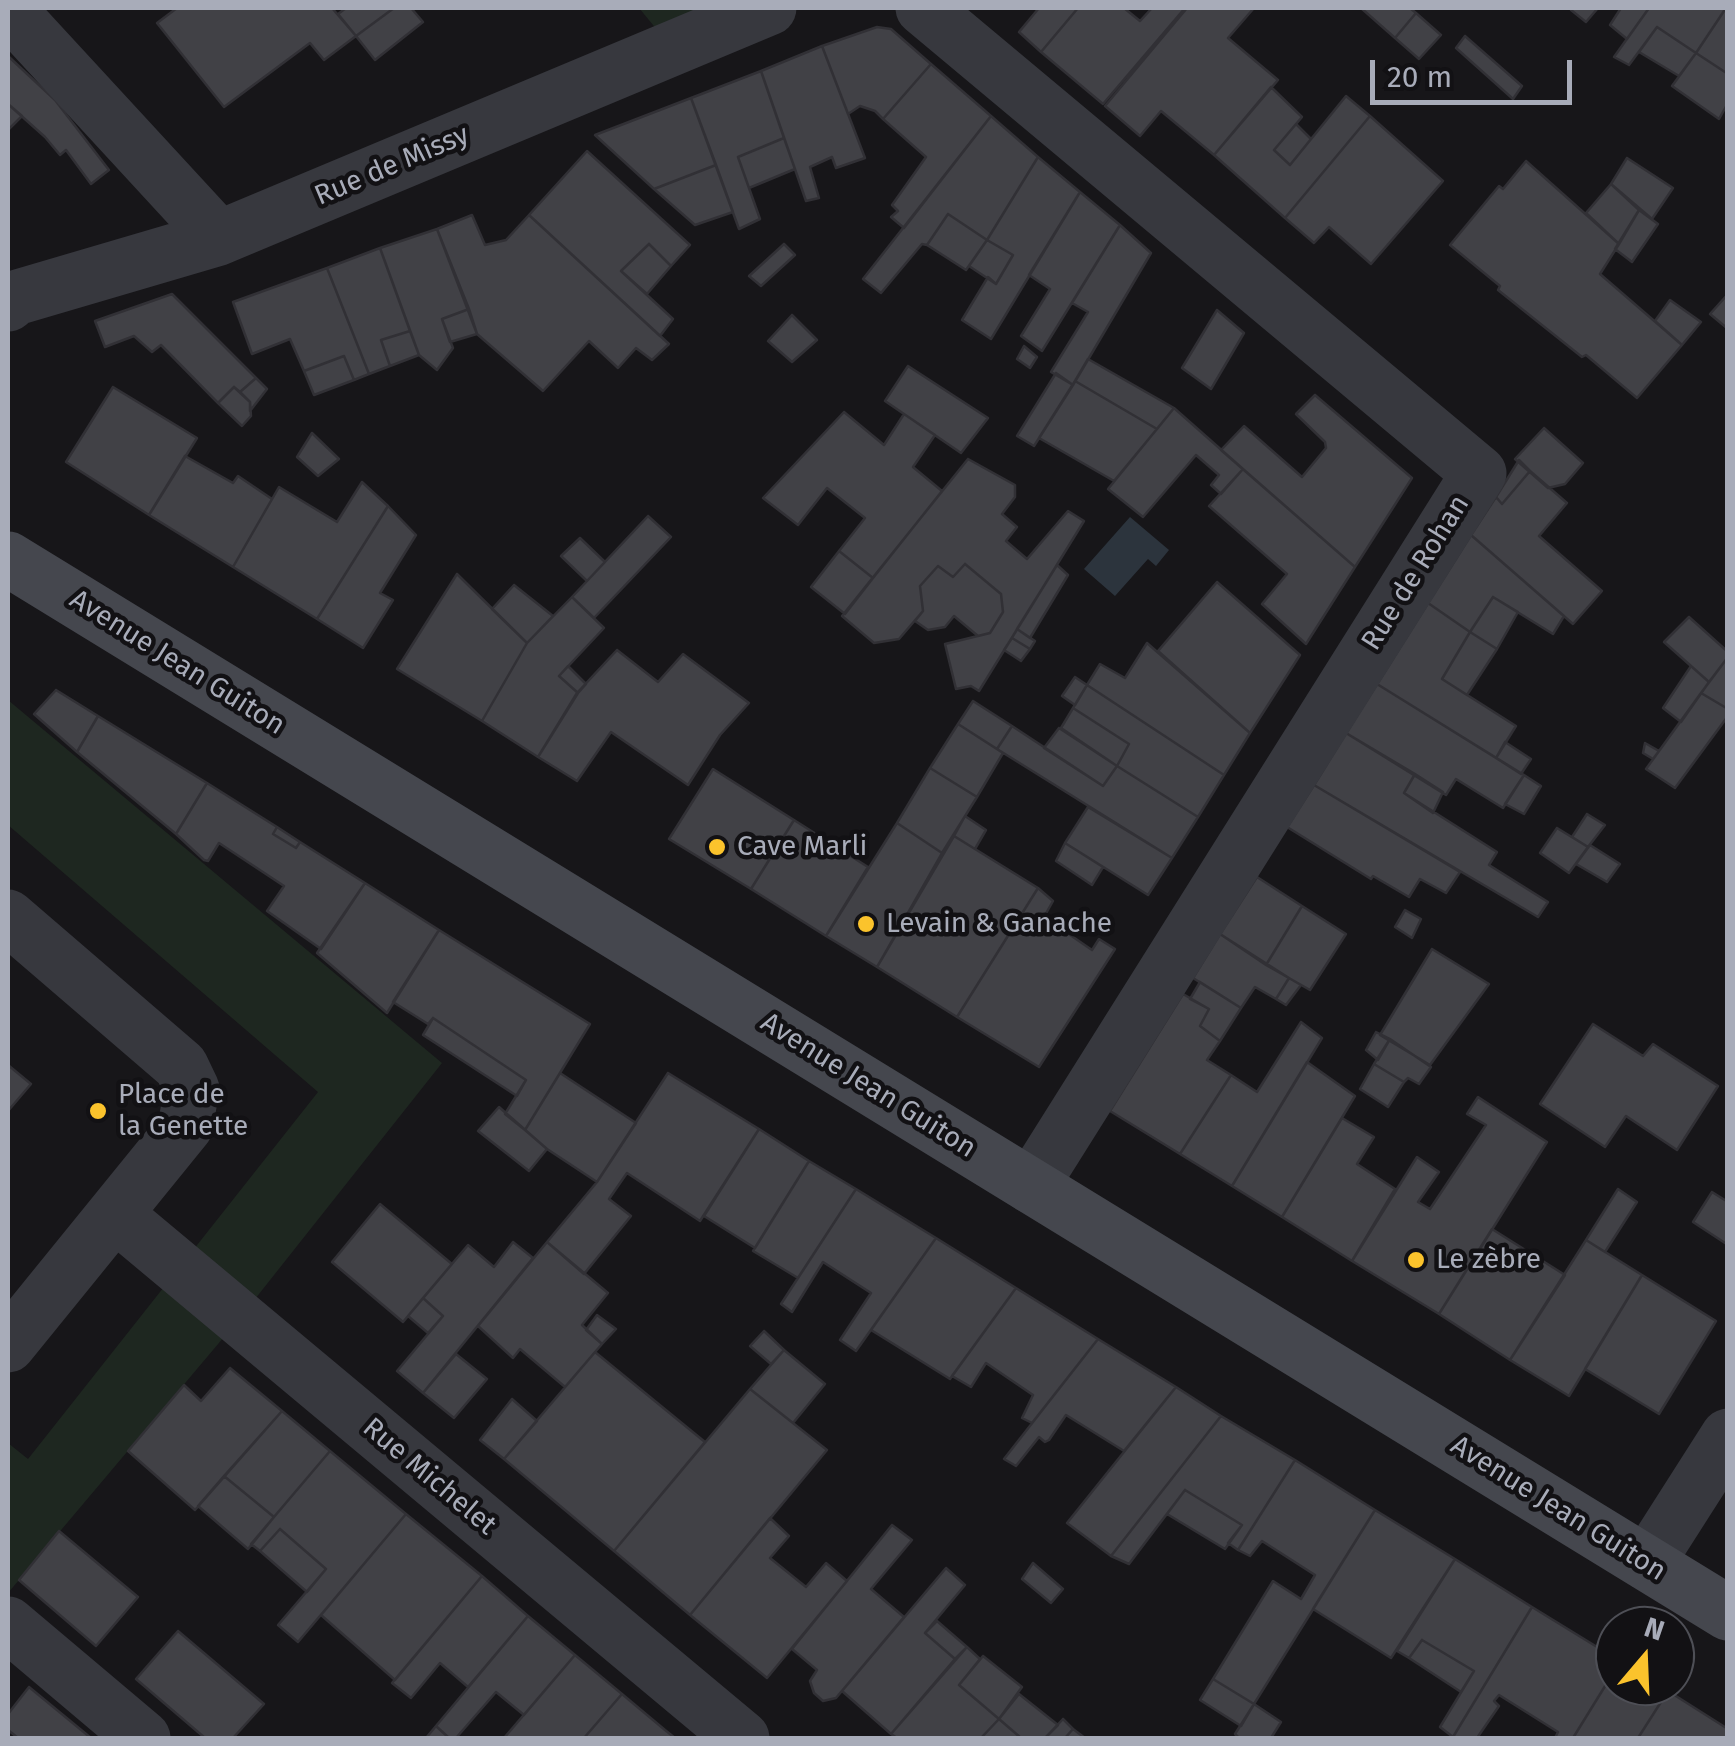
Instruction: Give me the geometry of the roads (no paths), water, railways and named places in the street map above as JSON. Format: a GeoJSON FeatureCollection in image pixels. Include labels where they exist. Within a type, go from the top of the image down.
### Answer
{"type":"FeatureCollection","features":[{"type":"Feature","properties":{"kind":"main road","name":"Avenue Jean Guiton"},"geometry":{"type":"LineString","coordinates":[[8,559],[1728,1613]]}},
{"type":"Feature","properties":{"kind":"street","name":"Rue de Missy"},"geometry":{"type":"LineString","coordinates":[[8,304],[15,298],[219,238],[769,8]]}},
{"type":"Feature","properties":{"kind":"street","name":"Rue de Rohan"},"geometry":{"type":"LineString","coordinates":[[922,8],[1479,472],[1031,1186]]}},
{"type":"Feature","properties":{"kind":"street"},"geometry":{"type":"LineString","coordinates":[[8,9],[219,238]]}},
{"type":"Feature","properties":{"kind":"street"},"geometry":{"type":"LineString","coordinates":[[8,918],[181,1066],[192,1089],[185,1127],[8,1346]]}},
{"type":"Feature","properties":{"kind":"street","name":"Rue Michelet"},"geometry":{"type":"LineString","coordinates":[[116,1215],[742,1738]]}},
{"type":"Feature","properties":{"kind":"street"},"geometry":{"type":"LineString","coordinates":[[1646,1563],[1728,1436]]}},
{"type":"Feature","properties":{"kind":"street"},"geometry":{"type":"LineString","coordinates":[[8,1624],[143,1738]]}},
{"type":"Feature","properties":{"kind":"place","name":"Cave Marli"},"geometry":{"type":"Point","coordinates":[717,847]}},
{"type":"Feature","properties":{"kind":"place","name":"Levain & Ganache"},"geometry":{"type":"Point","coordinates":[866,924]}},
{"type":"Feature","properties":{"kind":"place","name":"Place de la Genette"},"geometry":{"type":"Point","coordinates":[98,1111]}},
{"type":"Feature","properties":{"kind":"place","name":"Le zèbre"},"geometry":{"type":"Point","coordinates":[1416,1260]}}]}
